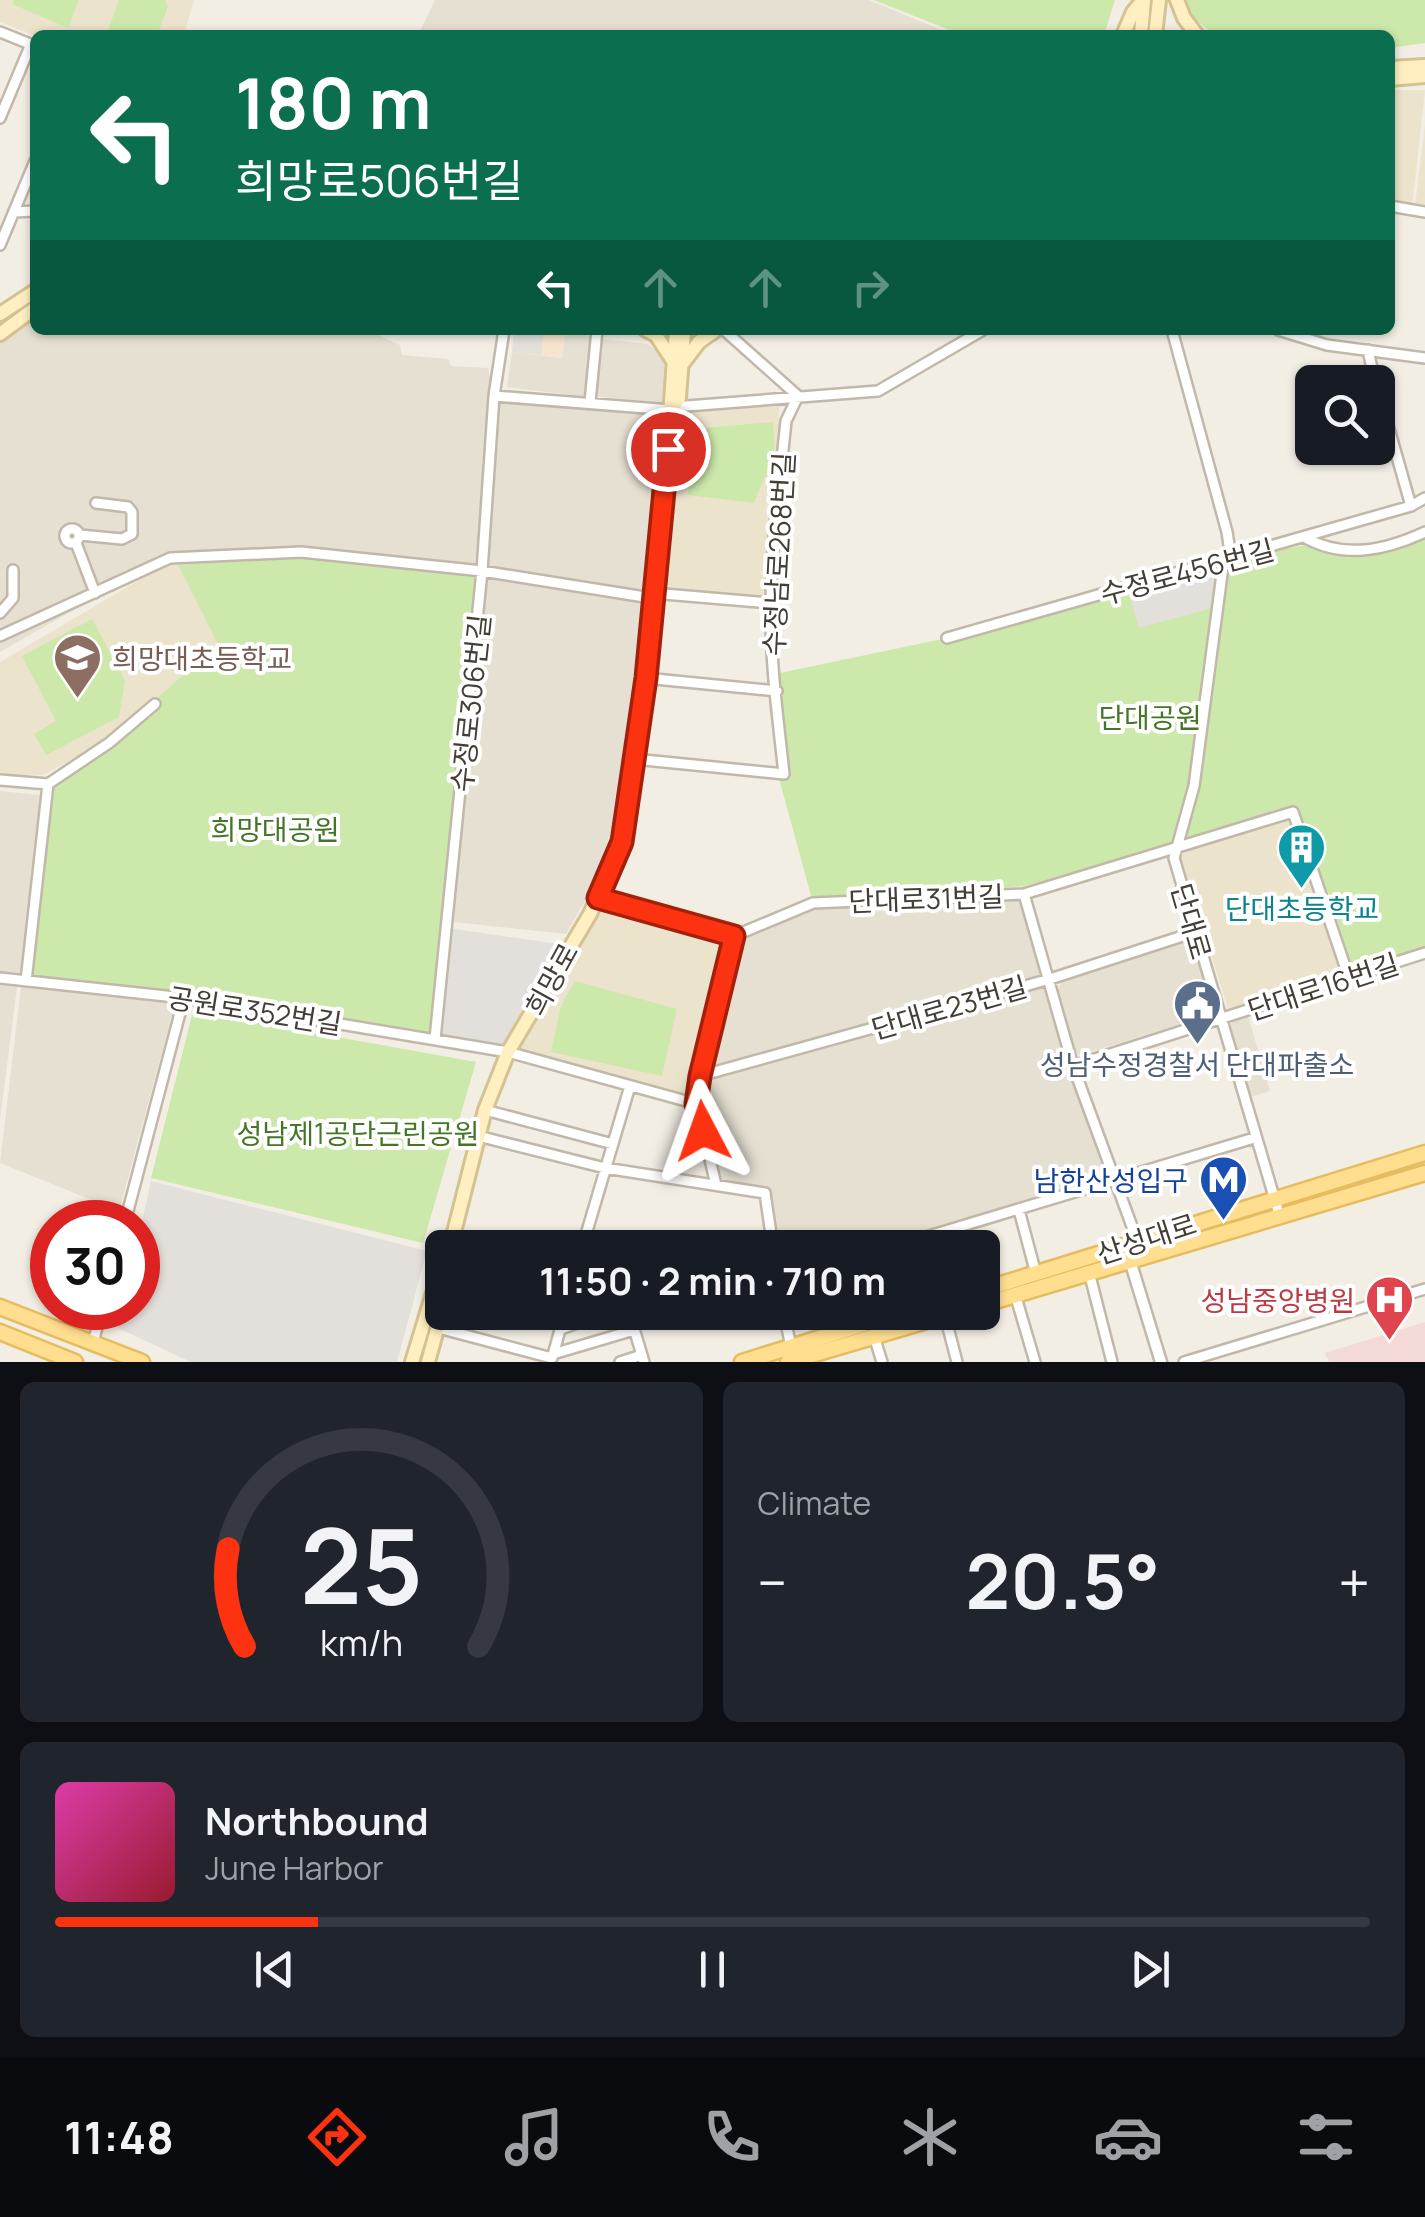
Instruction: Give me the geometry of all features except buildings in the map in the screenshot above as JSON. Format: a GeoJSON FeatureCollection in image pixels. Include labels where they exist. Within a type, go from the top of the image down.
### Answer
{"type":"FeatureCollection","features":[{"type":"Feature","properties":{"kind":"main road"},"geometry":{"type":"LineString","coordinates":[[1126,30],[1133,12],[1144,0]]}},
{"type":"Feature","properties":{"kind":"main road"},"geometry":{"type":"LineString","coordinates":[[1142,30],[1144,0]]}},
{"type":"Feature","properties":{"kind":"main road"},"geometry":{"type":"LineString","coordinates":[[1156,30],[1159,0]]}},
{"type":"Feature","properties":{"kind":"main road"},"geometry":{"type":"LineString","coordinates":[[1177,0],[1193,30]]}},
{"type":"Feature","properties":{"kind":"main road"},"geometry":{"type":"LineString","coordinates":[[1395,68],[1425,66]]}},
{"type":"Feature","properties":{"kind":"main road"},"geometry":{"type":"LineString","coordinates":[[1395,79],[1425,76]]}},
{"type":"Feature","properties":{"kind":"main road"},"geometry":{"type":"LineString","coordinates":[[0,314],[30,294]]}},
{"type":"Feature","properties":{"kind":"main road"},"geometry":{"type":"LineString","coordinates":[[0,334],[30,312]]}},
{"type":"Feature","properties":{"kind":"main road"},"geometry":{"type":"LineString","coordinates":[[656,335],[677,363],[708,335]]}},
{"type":"Feature","properties":{"kind":"main road","name":"희망로"},"geometry":{"type":"LineString","coordinates":[[454,1230],[485,1110],[508,1052],[598,898],[622,842],[646,678],[677,363],[676,335]]}},
{"type":"Feature","properties":{"kind":"main road","name":"희망로"},"geometry":{"type":"LineString","coordinates":[[677,363],[683,335]]}},
{"type":"Feature","properties":{"kind":"main road","name":"산성대로"},"geometry":{"type":"LineString","coordinates":[[1000,1285],[1425,1153]]}},
{"type":"Feature","properties":{"kind":"main road","name":"산성대로"},"geometry":{"type":"LineString","coordinates":[[1000,1299],[1425,1172]]}},
{"type":"Feature","properties":{"kind":"main road"},"geometry":{"type":"LineString","coordinates":[[0,1306],[142,1362]]}},
{"type":"Feature","properties":{"kind":"main road"},"geometry":{"type":"LineString","coordinates":[[420,1359],[428,1330]]}},
{"type":"Feature","properties":{"kind":"main road"},"geometry":{"type":"LineString","coordinates":[[420,1359],[437,1330]]}},
{"type":"Feature","properties":{"kind":"main road"},"geometry":{"type":"LineString","coordinates":[[742,1362],[790,1355],[846,1330]]}},
{"type":"Feature","properties":{"kind":"main road"},"geometry":{"type":"LineString","coordinates":[[790,1355],[812,1359],[895,1330]]}},
{"type":"Feature","properties":{"kind":"main road"},"geometry":{"type":"LineString","coordinates":[[0,1333],[74,1362]]}},
{"type":"Feature","properties":{"kind":"street"},"geometry":{"type":"LineString","coordinates":[[0,32],[30,44]]}},
{"type":"Feature","properties":{"kind":"street"},"geometry":{"type":"LineString","coordinates":[[0,118],[30,52]]}},
{"type":"Feature","properties":{"kind":"street"},"geometry":{"type":"LineString","coordinates":[[0,244],[30,175]]}},
{"type":"Feature","properties":{"kind":"street"},"geometry":{"type":"LineString","coordinates":[[1395,207],[1425,212]]}},
{"type":"Feature","properties":{"kind":"street"},"geometry":{"type":"LineString","coordinates":[[14,212],[30,212]]}},
{"type":"Feature","properties":{"kind":"street","name":"수정로306번길"},"geometry":{"type":"LineString","coordinates":[[436,1039],[482,571],[494,396],[503,335]]}},
{"type":"Feature","properties":{"kind":"street"},"geometry":{"type":"LineString","coordinates":[[590,402],[597,335]]}},
{"type":"Feature","properties":{"kind":"street"},"geometry":{"type":"LineString","coordinates":[[729,335],[798,396]]}},
{"type":"Feature","properties":{"kind":"street"},"geometry":{"type":"LineString","coordinates":[[494,396],[673,408],[878,391],[975,335]]}},
{"type":"Feature","properties":{"kind":"street","name":"단대로"},"geometry":{"type":"LineString","coordinates":[[1173,335],[1228,532],[1228,558],[1194,786],[1174,858],[1280,1217]]}},
{"type":"Feature","properties":{"kind":"street"},"geometry":{"type":"LineString","coordinates":[[1294,335],[1327,345],[1425,358]]}},
{"type":"Feature","properties":{"kind":"street"},"geometry":{"type":"LineString","coordinates":[[1368,350],[1371,365]]}},
{"type":"Feature","properties":{"kind":"street","name":"수정남로268번길"},"geometry":{"type":"LineString","coordinates":[[634,759],[784,774],[778,692],[772,671],[770,603],[786,420],[798,396]]}},
{"type":"Feature","properties":{"kind":"street"},"geometry":{"type":"LineString","coordinates":[[1395,450],[1411,506]]}},
{"type":"Feature","properties":{"kind":"street","name":"수정로456번길"},"geometry":{"type":"LineString","coordinates":[[947,638],[1411,506],[1425,498]]}},
{"type":"Feature","properties":{"kind":"street"},"geometry":{"type":"LineString","coordinates":[[95,592],[78,539],[120,540],[131,536],[132,512],[96,503]]}},
{"type":"Feature","properties":{"kind":"street"},"geometry":{"type":"LineString","coordinates":[[1304,537],[1348,552],[1394,546],[1425,532]]}},
{"type":"Feature","properties":{"kind":"street"},"geometry":{"type":"LineString","coordinates":[[0,636],[170,558],[300,552],[482,571],[652,595],[770,603]]}},
{"type":"Feature","properties":{"kind":"street"},"geometry":{"type":"LineString","coordinates":[[0,613],[13,598],[13,570]]}},
{"type":"Feature","properties":{"kind":"street"},"geometry":{"type":"LineString","coordinates":[[646,678],[778,692]]}},
{"type":"Feature","properties":{"kind":"street"},"geometry":{"type":"LineString","coordinates":[[0,780],[48,784],[109,743],[155,704]]}},
{"type":"Feature","properties":{"kind":"street"},"geometry":{"type":"LineString","coordinates":[[26,980],[48,784]]}},
{"type":"Feature","properties":{"kind":"street","name":"단대로31번길"},"geometry":{"type":"LineString","coordinates":[[734,936],[812,903],[1024,894],[1293,812],[1349,978]]}},
{"type":"Feature","properties":{"kind":"street"},"geometry":{"type":"LineString","coordinates":[[1024,894],[1073,1066],[1116,1180],[1131,1242],[1130,1262],[1160,1362]]}},
{"type":"Feature","properties":{"kind":"street"},"geometry":{"type":"LineString","coordinates":[[598,898],[734,936],[696,1104],[716,1185]]}},
{"type":"Feature","properties":{"kind":"street","name":"단대로23번길"},"geometry":{"type":"LineString","coordinates":[[700,1076],[1050,979],[1195,932]]}},
{"type":"Feature","properties":{"kind":"street","name":"단대로16번길"},"geometry":{"type":"LineString","coordinates":[[1073,1066],[1425,954]]}},
{"type":"Feature","properties":{"kind":"street","name":"공원로352번길"},"geometry":{"type":"LineString","coordinates":[[0,978],[184,998],[508,1052],[696,1104]]}},
{"type":"Feature","properties":{"kind":"street"},"geometry":{"type":"LineString","coordinates":[[131,1200],[184,998]]}},
{"type":"Feature","properties":{"kind":"street"},"geometry":{"type":"LineString","coordinates":[[587,1230],[630,1086]]}},
{"type":"Feature","properties":{"kind":"street"},"geometry":{"type":"LineString","coordinates":[[485,1110],[613,1144]]}},
{"type":"Feature","properties":{"kind":"street"},"geometry":{"type":"LineString","coordinates":[[478,1136],[606,1168],[765,1194],[770,1230]]}},
{"type":"Feature","properties":{"kind":"street"},"geometry":{"type":"LineString","coordinates":[[961,1230],[1254,1138]]}},
{"type":"Feature","properties":{"kind":"street"},"geometry":{"type":"LineString","coordinates":[[1019,1210],[1036,1274]]}},
{"type":"Feature","properties":{"kind":"street"},"geometry":{"type":"LineString","coordinates":[[1089,1272],[1112,1362]]}},
{"type":"Feature","properties":{"kind":"street"},"geometry":{"type":"LineString","coordinates":[[1184,1362],[1425,1289]]}},
{"type":"Feature","properties":{"kind":"street"},"geometry":{"type":"LineString","coordinates":[[1015,1294],[1035,1362]]}},
{"type":"Feature","properties":{"kind":"street"},"geometry":{"type":"LineString","coordinates":[[93,1343],[96,1330]]}},
{"type":"Feature","properties":{"kind":"street"},"geometry":{"type":"LineString","coordinates":[[446,1330],[552,1358],[634,1330],[643,1358],[620,1362]]}},
{"type":"Feature","properties":{"kind":"street"},"geometry":{"type":"LineString","coordinates":[[552,1358],[560,1330]]}},
{"type":"Feature","properties":{"kind":"street"},"geometry":{"type":"LineString","coordinates":[[787,1330],[790,1355]]}},
{"type":"Feature","properties":{"kind":"street"},"geometry":{"type":"LineString","coordinates":[[953,1330],[957,1362]]}},
{"type":"Feature","properties":{"kind":"street"},"geometry":{"type":"LineString","coordinates":[[874,1336],[882,1362]]}},
{"type":"Feature","properties":{"kind":"shaded area"},"geometry":{"type":"Polygon","coordinates":[[[0,0],[194,0],[185,30],[30,30],[30,34],[0,22],[0,0]]]}},
{"type":"Feature","properties":{"kind":"shaded area"},"geometry":{"type":"Polygon","coordinates":[[[435,0],[869,0],[942,30],[420,30],[435,0]]]}},
{"type":"Feature","properties":{"kind":"shaded area"},"geometry":{"type":"Polygon","coordinates":[[[1395,90],[1425,90],[1412,207],[1395,203],[1395,90]]]}},
{"type":"Feature","properties":{"kind":"shaded area"},"geometry":{"type":"Polygon","coordinates":[[[1425,124],[1425,208],[1415,206],[1425,124]]]}},
{"type":"Feature","properties":{"kind":"shaded area"},"geometry":{"type":"Polygon","coordinates":[[[30,322],[30,335],[378,335],[400,345],[402,355],[448,359],[451,366],[488,368],[494,396],[665,413],[629,747],[611,855],[566,934],[454,922],[475,577],[297,548],[161,560],[0,652],[0,343],[30,322]]]}},
{"type":"Feature","properties":{"kind":"shaded area"},"geometry":{"type":"Polygon","coordinates":[[[514,335],[565,335],[562,358],[512,352],[514,335]]]}},
{"type":"Feature","properties":{"kind":"shaded area"},"geometry":{"type":"Polygon","coordinates":[[[514,335],[543,335],[541,355],[512,352],[514,335]]]}},
{"type":"Feature","properties":{"kind":"shaded area"},"geometry":{"type":"Polygon","coordinates":[[[565,335],[594,337],[587,397],[507,387],[512,352],[562,358],[565,335]]]}},
{"type":"Feature","properties":{"kind":"shaded area"},"geometry":{"type":"Polygon","coordinates":[[[600,339],[648,344],[664,358],[664,404],[593,396],[600,339]]]}},
{"type":"Feature","properties":{"kind":"shaded area"},"geometry":{"type":"Polygon","coordinates":[[[780,399],[763,598],[658,592],[675,412],[780,399]]]}},
{"type":"Feature","properties":{"kind":"shaded area","name":"희망대초등학교"},"geometry":{"type":"Polygon","coordinates":[[[168,563],[178,565],[219,644],[111,738],[43,775],[0,776],[0,662],[168,563]]]}},
{"type":"Feature","properties":{"kind":"shaded area"},"geometry":{"type":"Polygon","coordinates":[[[1211,567],[1217,570],[1212,608],[1139,628],[1128,591],[1211,567]]]}},
{"type":"Feature","properties":{"kind":"shaded area"},"geometry":{"type":"Polygon","coordinates":[[[0,791],[40,795],[20,973],[0,971],[0,791]]]}},
{"type":"Feature","properties":{"kind":"shaded area"},"geometry":{"type":"Polygon","coordinates":[[[1288,816],[1341,976],[1228,1009],[1178,849],[1288,816]]]}},
{"type":"Feature","properties":{"kind":"shaded area"},"geometry":{"type":"Polygon","coordinates":[[[1024,894],[1073,1066],[1116,1180],[947,1230],[773,1230],[767,1191],[717,1180],[697,1104],[734,936],[813,903],[1024,894]]]}},
{"type":"Feature","properties":{"kind":"shaded area"},"geometry":{"type":"Polygon","coordinates":[[[606,902],[734,936],[693,1098],[517,1053],[526,1025],[606,902]]]}},
{"type":"Feature","properties":{"kind":"shaded area"},"geometry":{"type":"Polygon","coordinates":[[[448,928],[565,945],[507,1047],[435,1039],[448,928]]]}},
{"type":"Feature","properties":{"kind":"shaded area"},"geometry":{"type":"Polygon","coordinates":[[[1187,942],[1194,945],[1213,1006],[1207,1016],[1080,1055],[1074,1052],[1057,991],[1062,981],[1187,942]]]}},
{"type":"Feature","properties":{"kind":"shaded area"},"geometry":{"type":"Polygon","coordinates":[[[0,985],[17,987],[0,1120],[0,985]]]}},
{"type":"Feature","properties":{"kind":"shaded area"},"geometry":{"type":"Polygon","coordinates":[[[21,987],[175,1004],[122,1200],[92,1200],[0,1163],[21,987]]]}},
{"type":"Feature","properties":{"kind":"shaded area"},"geometry":{"type":"Polygon","coordinates":[[[1248,1016],[1270,1091],[1251,1097],[1229,1027],[1234,1020],[1248,1016]]]}},
{"type":"Feature","properties":{"kind":"shaded area"},"geometry":{"type":"Polygon","coordinates":[[[151,1181],[425,1250],[397,1362],[191,1362],[122,1330],[160,1330],[160,1200],[147,1200],[151,1181]]]}},
{"type":"Feature","properties":{"kind":"shaded area","name":"성남중앙병원"},"geometry":{"type":"Polygon","coordinates":[[[1425,1322],[1425,1362],[1329,1362],[1325,1353],[1425,1322]]]}},
{"type":"Feature","properties":{"kind":"green space"},"geometry":{"type":"Polygon","coordinates":[[[14,0],[79,0],[68,28],[12,4],[14,0]]]}},
{"type":"Feature","properties":{"kind":"green space"},"geometry":{"type":"Polygon","coordinates":[[[119,0],[165,0],[168,7],[159,30],[108,30],[119,0]]]}},
{"type":"Feature","properties":{"kind":"green space"},"geometry":{"type":"Polygon","coordinates":[[[874,0],[1115,0],[1106,30],[949,30],[874,0]]]}},
{"type":"Feature","properties":{"kind":"green space"},"geometry":{"type":"Polygon","coordinates":[[[1185,0],[1425,0],[1425,43],[1395,47],[1395,30],[1208,30],[1190,15],[1185,0]]]}},
{"type":"Feature","properties":{"kind":"green space"},"geometry":{"type":"Polygon","coordinates":[[[773,422],[776,472],[764,478],[754,503],[688,495],[695,429],[773,422]]]}},
{"type":"Feature","properties":{"kind":"green space","name":"단대공원"},"geometry":{"type":"Polygon","coordinates":[[[1425,532],[1425,951],[1350,971],[1295,809],[1177,848],[1024,886],[813,903],[780,782],[775,674],[947,638],[1231,558],[1319,543],[1347,552],[1425,532]]]}},
{"type":"Feature","properties":{"kind":"green space","name":"희망대공원"},"geometry":{"type":"Polygon","coordinates":[[[289,557],[476,577],[433,1036],[28,979],[49,787],[111,739],[218,644],[178,565],[289,557]]]}},
{"type":"Feature","properties":{"kind":"green space"},"geometry":{"type":"Polygon","coordinates":[[[92,619],[125,680],[119,717],[46,755],[34,734],[56,721],[22,656],[92,619]]]}},
{"type":"Feature","properties":{"kind":"green space"},"geometry":{"type":"Polygon","coordinates":[[[575,981],[677,1009],[662,1076],[551,1052],[561,1006],[575,981]]]}},
{"type":"Feature","properties":{"kind":"green space","name":"성남제1공단근린공원"},"geometry":{"type":"Polygon","coordinates":[[[193,1011],[476,1062],[423,1243],[151,1178],[193,1011]]]}},
{"type":"Feature","properties":{"kind":"place","name":"희망대초등학교"},"geometry":{"type":"Point","coordinates":[77,700]}},
{"type":"Feature","properties":{"kind":"place","name":"단대초등학교"},"geometry":{"type":"Point","coordinates":[1302,890]}},
{"type":"Feature","properties":{"kind":"place","name":"성남수정경찰서 단대파출소"},"geometry":{"type":"Point","coordinates":[1197,1046]}},
{"type":"Feature","properties":{"kind":"place","name":"남한산성입구"},"geometry":{"type":"Point","coordinates":[1223,1222]}},
{"type":"Feature","properties":{"kind":"place","name":"성남중앙병원"},"geometry":{"type":"Point","coordinates":[1390,1342]}},
{"type":"Feature","properties":{"kind":"route"},"geometry":{"type":"LineString","coordinates":[[668,449],[646,678],[622,842],[598,898],[734,936],[700,1076],[696,1104],[703,1131]]}}]}
